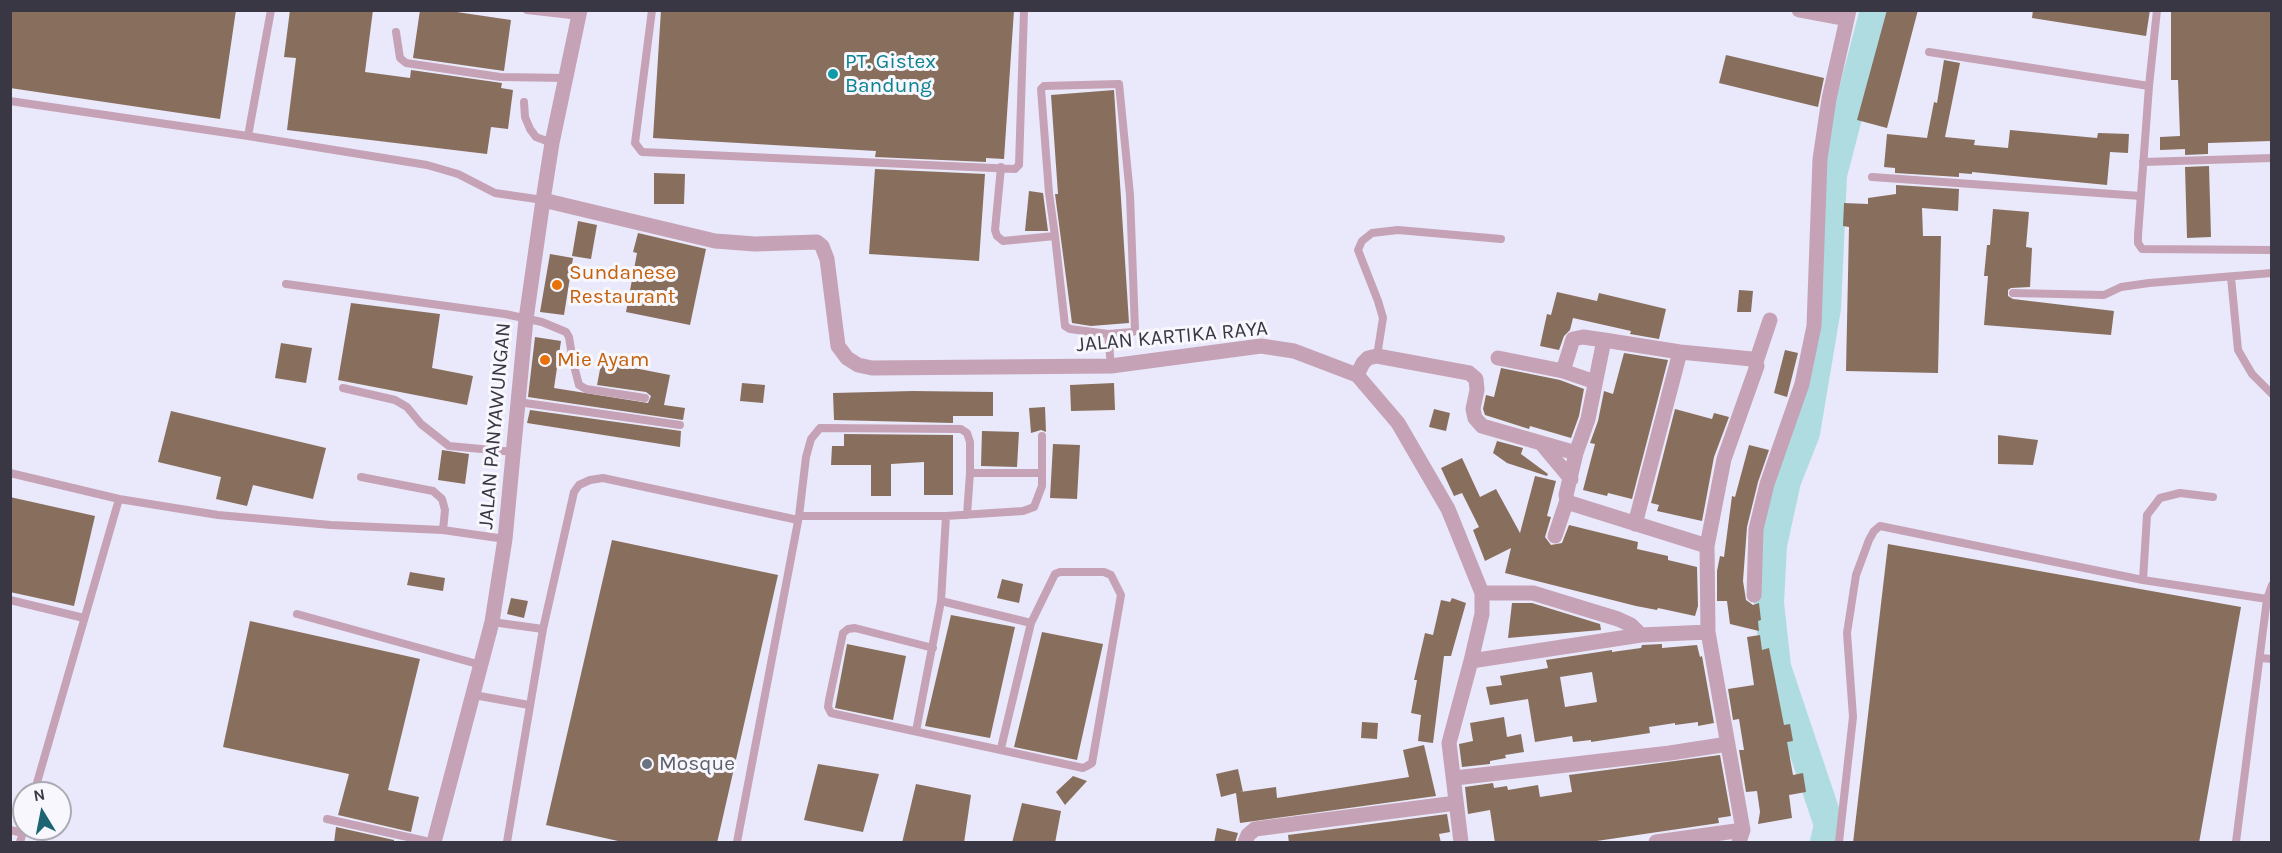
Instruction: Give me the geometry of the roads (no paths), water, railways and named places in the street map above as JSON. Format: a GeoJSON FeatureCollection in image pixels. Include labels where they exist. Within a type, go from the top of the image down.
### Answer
{"type":"FeatureCollection","features":[{"type":"Feature","properties":{"kind":"street"},"geometry":{"type":"LineString","coordinates":[[1754,595],[1756,530],[1767,484],[1802,384],[1814,326],[1820,159],[1829,99],[1848,15],[1799,10]]}},
{"type":"Feature","properties":{"kind":"street","name":"JALAN PANYAWUNGAN"},"geometry":{"type":"LineString","coordinates":[[432,843],[492,622],[506,539],[526,319],[543,200],[552,142],[580,13]]}},
{"type":"Feature","properties":{"kind":"street","name":"JALAN KARTIKA RAYA"},"geometry":{"type":"LineString","coordinates":[[543,200],[715,241],[755,244],[817,242],[822,246],[827,259],[838,346],[847,358],[858,365],[872,368],[1111,366],[1261,346],[1294,351],[1357,375],[1398,423],[1448,509],[1482,593],[1482,614],[1449,743],[1461,843]]}},
{"type":"Feature","properties":{"kind":"street"},"geometry":{"type":"LineString","coordinates":[[1656,843],[1741,836],[1728,744],[1708,632],[1707,546],[1724,459],[1770,320]]}},
{"type":"Feature","properties":{"kind":"street"},"geometry":{"type":"LineString","coordinates":[[1563,371],[1573,339],[1583,337],[1680,352],[1752,359],[1756,362]]}},
{"type":"Feature","properties":{"kind":"street"},"geometry":{"type":"LineString","coordinates":[[1556,536],[1576,453],[1588,419],[1604,340]]}},
{"type":"Feature","properties":{"kind":"street"},"geometry":{"type":"LineString","coordinates":[[1635,524],[1680,352]]}},
{"type":"Feature","properties":{"kind":"street"},"geometry":{"type":"LineString","coordinates":[[1357,375],[1368,358],[1377,356],[1469,373],[1476,380],[1477,390],[1473,409],[1475,418],[1482,426],[1576,453]]}},
{"type":"Feature","properties":{"kind":"street"},"geometry":{"type":"LineString","coordinates":[[1498,358],[1563,371],[1595,382]]}},
{"type":"Feature","properties":{"kind":"street"},"geometry":{"type":"LineString","coordinates":[[1541,443],[1570,479]]}},
{"type":"Feature","properties":{"kind":"street"},"geometry":{"type":"LineString","coordinates":[[1566,500],[1570,504],[1707,546]]}},
{"type":"Feature","properties":{"kind":"street"},"geometry":{"type":"LineString","coordinates":[[1482,593],[1533,593],[1618,619],[1631,625],[1641,635]]}},
{"type":"Feature","properties":{"kind":"street"},"geometry":{"type":"LineString","coordinates":[[1471,662],[1641,635],[1708,632]]}},
{"type":"Feature","properties":{"kind":"street"},"geometry":{"type":"LineString","coordinates":[[1455,778],[1728,744]]}},
{"type":"Feature","properties":{"kind":"street"},"geometry":{"type":"LineString","coordinates":[[1245,843],[1248,835],[1255,829],[1456,803]]}},
{"type":"Feature","properties":{"kind":"lane"},"geometry":{"type":"LineString","coordinates":[[248,136],[271,10]]}},
{"type":"Feature","properties":{"kind":"lane"},"geometry":{"type":"LineString","coordinates":[[527,10],[580,13]]}},
{"type":"Feature","properties":{"kind":"lane"},"geometry":{"type":"LineString","coordinates":[[652,10],[635,143],[642,152],[1015,169],[1019,165],[1024,10]]}},
{"type":"Feature","properties":{"kind":"lane"},"geometry":{"type":"LineString","coordinates":[[2157,10],[2138,243],[2142,249],[2271,250]]}},
{"type":"Feature","properties":{"kind":"lane"},"geometry":{"type":"LineString","coordinates":[[396,32],[400,58],[406,63],[500,77],[566,78]]}},
{"type":"Feature","properties":{"kind":"lane"},"geometry":{"type":"LineString","coordinates":[[1929,52],[2149,86]]}},
{"type":"Feature","properties":{"kind":"lane"},"geometry":{"type":"LineString","coordinates":[[1119,84],[1130,195],[1135,330],[1134,332],[1108,334],[1070,329],[1065,326],[1049,193],[1041,89],[1044,86],[1119,84]]}},
{"type":"Feature","properties":{"kind":"lane"},"geometry":{"type":"LineString","coordinates":[[10,101],[427,165],[458,174],[495,193],[543,200]]}},
{"type":"Feature","properties":{"kind":"lane"},"geometry":{"type":"LineString","coordinates":[[524,102],[525,117],[530,129],[536,137],[552,142]]}},
{"type":"Feature","properties":{"kind":"lane"},"geometry":{"type":"LineString","coordinates":[[2143,162],[2271,158]]}},
{"type":"Feature","properties":{"kind":"lane"},"geometry":{"type":"LineString","coordinates":[[1001,167],[995,230],[997,236],[1003,241],[1055,237]]}},
{"type":"Feature","properties":{"kind":"lane"},"geometry":{"type":"LineString","coordinates":[[1872,177],[2141,196]]}},
{"type":"Feature","properties":{"kind":"lane"},"geometry":{"type":"LineString","coordinates":[[1377,356],[1383,318],[1358,249],[1362,241],[1372,233],[1398,230],[1501,238]]}},
{"type":"Feature","properties":{"kind":"lane"},"geometry":{"type":"LineString","coordinates":[[2013,293],[2104,296],[2121,287],[2140,284],[2271,273]]}},
{"type":"Feature","properties":{"kind":"lane"},"geometry":{"type":"LineString","coordinates":[[2231,277],[2238,350],[2252,374],[2271,394]]}},
{"type":"Feature","properties":{"kind":"lane"},"geometry":{"type":"LineString","coordinates":[[286,284],[506,314],[542,322],[566,332],[569,337],[579,385],[586,389],[645,398]]}},
{"type":"Feature","properties":{"kind":"lane"},"geometry":{"type":"LineString","coordinates":[[1108,334],[1111,366]]}},
{"type":"Feature","properties":{"kind":"lane"},"geometry":{"type":"LineString","coordinates":[[343,388],[395,400],[407,407],[421,424],[449,446],[514,452]]}},
{"type":"Feature","properties":{"kind":"lane"},"geometry":{"type":"LineString","coordinates":[[518,402],[680,425]]}},
{"type":"Feature","properties":{"kind":"lane"},"geometry":{"type":"LineString","coordinates":[[737,843],[811,439],[820,428],[961,429],[967,433],[970,442],[967,515]]}},
{"type":"Feature","properties":{"kind":"lane"},"geometry":{"type":"LineString","coordinates":[[507,843],[543,629],[574,492],[579,485],[603,478],[798,518],[1011,513],[1034,507],[1042,486],[1042,436]]}},
{"type":"Feature","properties":{"kind":"lane"},"geometry":{"type":"LineString","coordinates":[[970,472],[1041,473]]}},
{"type":"Feature","properties":{"kind":"lane"},"geometry":{"type":"LineString","coordinates":[[10,474],[119,500],[218,515],[331,525],[443,530],[506,539]]}},
{"type":"Feature","properties":{"kind":"lane"},"geometry":{"type":"LineString","coordinates":[[362,477],[433,491],[442,499],[445,510],[443,530]]}},
{"type":"Feature","properties":{"kind":"lane"},"geometry":{"type":"LineString","coordinates":[[2143,579],[2146,515],[2160,498],[2180,493],[2213,496]]}},
{"type":"Feature","properties":{"kind":"lane"},"geometry":{"type":"LineString","coordinates":[[37,781],[119,500]]}},
{"type":"Feature","properties":{"kind":"lane"},"geometry":{"type":"LineString","coordinates":[[916,731],[941,601],[946,516]]}},
{"type":"Feature","properties":{"kind":"lane"},"geometry":{"type":"LineString","coordinates":[[1839,843],[1853,717],[1846,633],[1856,575],[1874,531],[1880,526],[2143,579],[2267,599]]}},
{"type":"Feature","properties":{"kind":"lane"},"geometry":{"type":"LineString","coordinates":[[933,648],[855,628],[848,629],[843,633],[829,700],[828,707],[831,713],[1001,748],[1083,768],[1092,763],[1121,595],[1111,575],[1104,572],[1055,574],[1031,623],[1001,748]]}},
{"type":"Feature","properties":{"kind":"lane"},"geometry":{"type":"LineString","coordinates":[[2236,843],[2267,599],[2271,585]]}},
{"type":"Feature","properties":{"kind":"lane"},"geometry":{"type":"LineString","coordinates":[[10,600],[84,618]]}},
{"type":"Feature","properties":{"kind":"lane"},"geometry":{"type":"LineString","coordinates":[[941,601],[1031,623]]}},
{"type":"Feature","properties":{"kind":"lane"},"geometry":{"type":"LineString","coordinates":[[297,614],[445,657],[482,665]]}},
{"type":"Feature","properties":{"kind":"lane"},"geometry":{"type":"LineString","coordinates":[[492,622],[543,629]]}},
{"type":"Feature","properties":{"kind":"lane"},"geometry":{"type":"LineString","coordinates":[[2261,657],[2271,659]]}},
{"type":"Feature","properties":{"kind":"lane"},"geometry":{"type":"LineString","coordinates":[[474,695],[529,705]]}},
{"type":"Feature","properties":{"kind":"lane"},"geometry":{"type":"LineString","coordinates":[[327,819],[432,843]]}},
{"type":"Feature","properties":{"kind":"waterway"},"geometry":{"type":"LineString","coordinates":[[1825,842],[1829,825],[1776,667],[1769,603],[1772,545],[1786,481],[1805,433],[1826,308],[1832,175],[1875,10]]}},
{"type":"Feature","properties":{"kind":"place","name":"PT. Gistex Bandung"},"geometry":{"type":"Point","coordinates":[833,74]}},
{"type":"Feature","properties":{"kind":"place","name":"Sundanese Restaurant"},"geometry":{"type":"Point","coordinates":[557,285]}},
{"type":"Feature","properties":{"kind":"place","name":"Mie Ayam"},"geometry":{"type":"Point","coordinates":[545,360]}},
{"type":"Feature","properties":{"kind":"place","name":"Mosque"},"geometry":{"type":"Point","coordinates":[647,764]}}]}
